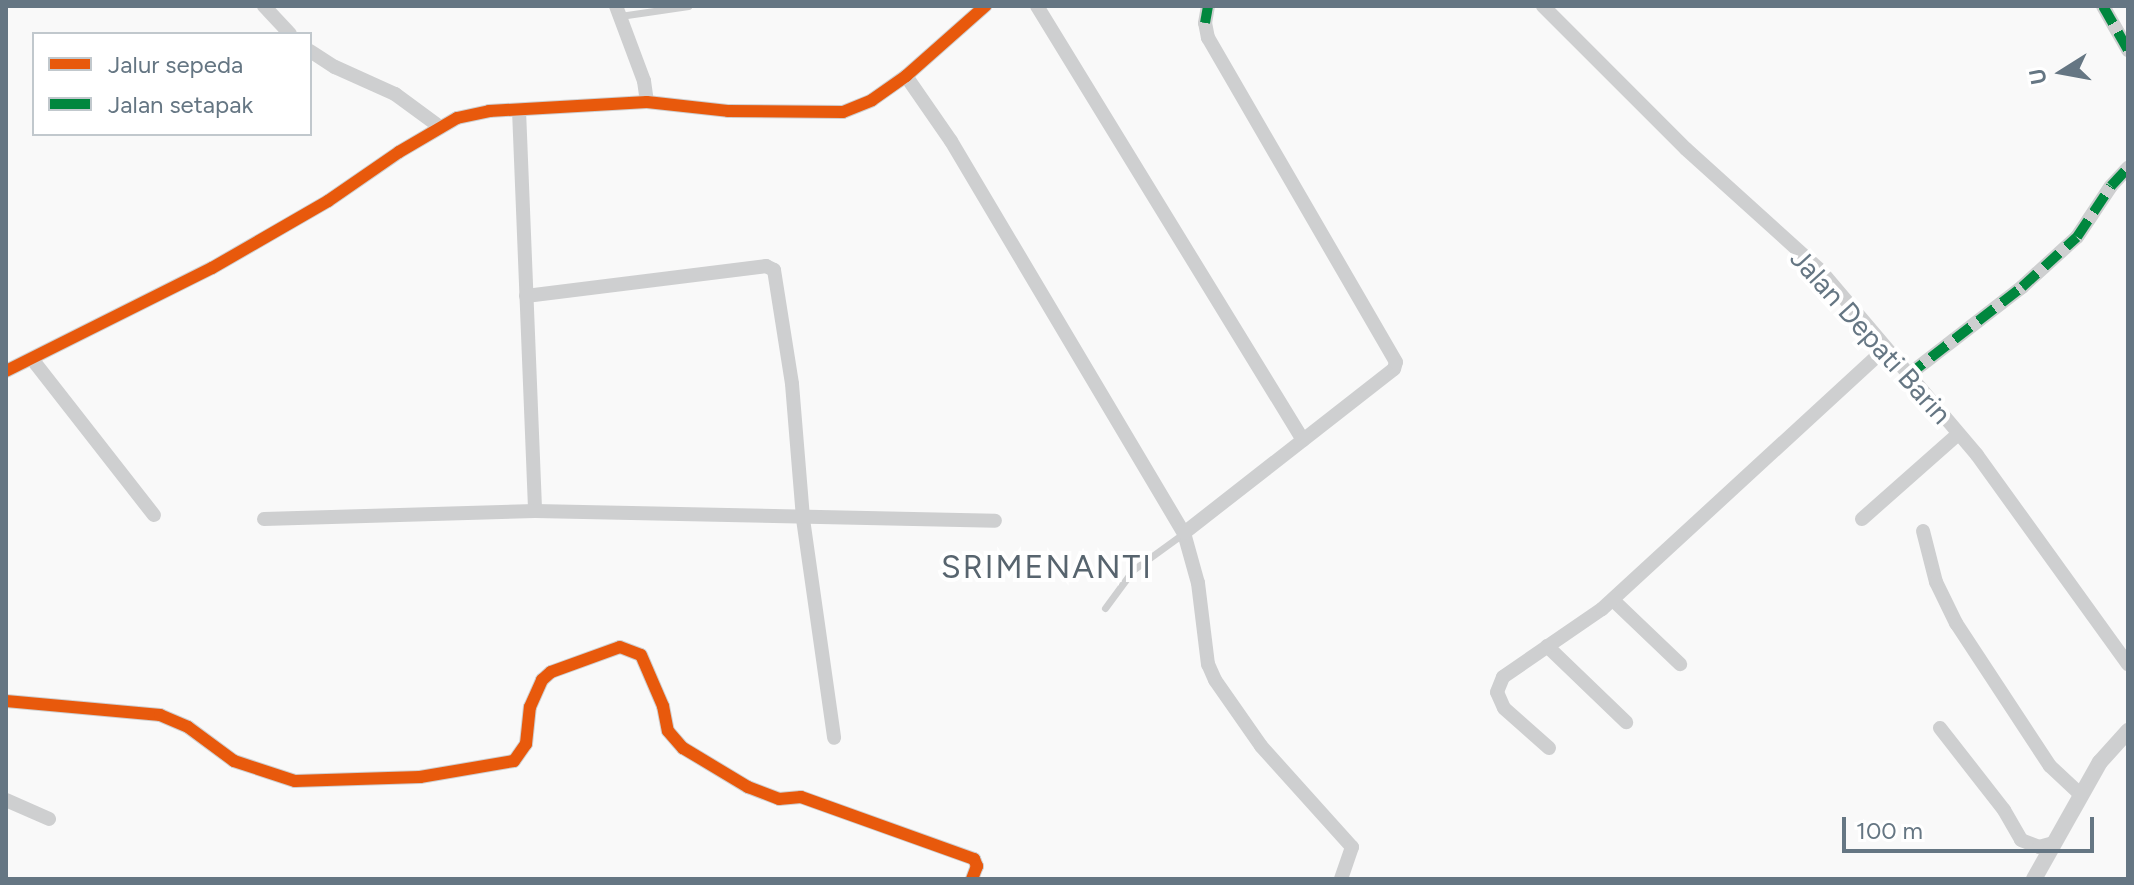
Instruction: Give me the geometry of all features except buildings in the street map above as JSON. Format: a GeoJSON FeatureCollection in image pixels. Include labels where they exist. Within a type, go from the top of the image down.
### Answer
{"type":"FeatureCollection","features":[{"type":"Feature","properties":{"kind":"street"},"geometry":{"type":"LineString","coordinates":[[264,6],[288,32]]}},
{"type":"Feature","properties":{"kind":"street"},"geometry":{"type":"LineString","coordinates":[[6,371],[212,268],[328,201],[440,127],[489,111],[647,102],[728,111],[843,112],[872,100],[906,76],[985,6]]}},
{"type":"Feature","properties":{"kind":"street"},"geometry":{"type":"LineString","coordinates":[[1037,6],[1303,440]]}},
{"type":"Feature","properties":{"kind":"street"},"geometry":{"type":"LineString","coordinates":[[1184,533],[1394,369],[1396,362],[1208,38],[1205,23],[1195,6]]}},
{"type":"Feature","properties":{"kind":"street"},"geometry":{"type":"LineString","coordinates":[[1205,23],[1208,6]]}},
{"type":"Feature","properties":{"kind":"street"},"geometry":{"type":"LineString","coordinates":[[2103,6],[2128,50]]}},
{"type":"Feature","properties":{"kind":"street","name":"Jalan Depati Barin"},"geometry":{"type":"LineString","coordinates":[[1553,9],[1686,149],[1821,271],[2032,527],[2128,664]]}},
{"type":"Feature","properties":{"kind":"street"},"geometry":{"type":"LineString","coordinates":[[618,11],[644,81],[647,102]]}},
{"type":"Feature","properties":{"kind":"street"},"geometry":{"type":"LineString","coordinates":[[312,52],[335,67],[395,94],[440,127]]}},
{"type":"Feature","properties":{"kind":"street"},"geometry":{"type":"LineString","coordinates":[[906,76],[951,141],[1184,533],[1198,583],[1208,664],[1215,680],[1261,746],[1352,847],[1341,879]]}},
{"type":"Feature","properties":{"kind":"street"},"geometry":{"type":"LineString","coordinates":[[519,110],[535,511]]}},
{"type":"Feature","properties":{"kind":"street"},"geometry":{"type":"LineString","coordinates":[[1907,376],[2022,287],[2077,237],[2111,186],[2128,168]]}},
{"type":"Feature","properties":{"kind":"street"},"geometry":{"type":"LineString","coordinates":[[526,296],[766,266],[774,270],[792,384],[803,519],[834,738]]}},
{"type":"Feature","properties":{"kind":"street"},"geometry":{"type":"LineString","coordinates":[[1549,748],[1515,720],[1497,692],[1503,677],[1613,600],[1885,349]]}},
{"type":"Feature","properties":{"kind":"street"},"geometry":{"type":"LineString","coordinates":[[32,359],[154,515]]}},
{"type":"Feature","properties":{"kind":"street"},"geometry":{"type":"LineString","coordinates":[[1862,519],[1958,434]]}},
{"type":"Feature","properties":{"kind":"street"},"geometry":{"type":"LineString","coordinates":[[264,519],[535,511],[995,521]]}},
{"type":"Feature","properties":{"kind":"street"},"geometry":{"type":"LineString","coordinates":[[1923,531],[1936,582],[1956,623],[2050,766],[2081,795]]}},
{"type":"Feature","properties":{"kind":"street"},"geometry":{"type":"LineString","coordinates":[[1613,600],[1680,664]]}},
{"type":"Feature","properties":{"kind":"street"},"geometry":{"type":"LineString","coordinates":[[1547,646],[1626,722]]}},
{"type":"Feature","properties":{"kind":"street"},"geometry":{"type":"LineString","coordinates":[[6,701],[144,710],[188,727],[234,761],[295,781],[420,777],[514,761],[526,744],[530,707],[542,680],[551,672],[620,647],[641,655],[663,706],[668,731],[683,748],[748,787],[779,799],[801,797],[974,859],[977,866],[972,879]]}},
{"type":"Feature","properties":{"kind":"street"},"geometry":{"type":"LineString","coordinates":[[1940,728],[2004,810],[2021,840],[2039,847],[2053,843]]}},
{"type":"Feature","properties":{"kind":"street"},"geometry":{"type":"LineString","coordinates":[[2034,879],[2100,762],[2128,731]]}},
{"type":"Feature","properties":{"kind":"street"},"geometry":{"type":"LineString","coordinates":[[6,800],[49,819]]}},
{"type":"Feature","properties":{"kind":"lane"},"geometry":{"type":"LineString","coordinates":[[618,11],[688,6]]}},
{"type":"Feature","properties":{"kind":"lane"},"geometry":{"type":"LineString","coordinates":[[1105,608],[1133,570],[1184,533]]}},
{"type":"Feature","properties":{"kind":"marked path"},"geometry":{"type":"LineString","coordinates":[[1205,23],[1208,6]]}},
{"type":"Feature","properties":{"kind":"marked path"},"geometry":{"type":"LineString","coordinates":[[2103,6],[2128,50]]}},
{"type":"Feature","properties":{"kind":"marked path"},"geometry":{"type":"LineString","coordinates":[[1907,376],[2022,287],[2077,237],[2111,186],[2128,168]]}},
{"type":"Feature","properties":{"kind":"cycle path"},"geometry":{"type":"LineString","coordinates":[[6,371],[212,268],[328,201],[399,152],[457,118],[489,111],[647,102],[728,111],[843,112],[872,100],[906,76],[985,6]]}},
{"type":"Feature","properties":{"kind":"cycle path"},"geometry":{"type":"LineString","coordinates":[[6,701],[160,715],[188,727],[234,761],[295,781],[420,777],[514,761],[526,744],[530,707],[542,680],[551,672],[620,647],[641,655],[663,706],[668,731],[683,748],[748,787],[779,799],[801,797],[974,859],[977,866],[972,879]]}},
{"type":"Feature","properties":{"kind":"district","name":"SRIMENANTI"},"geometry":{"type":"Point","coordinates":[1047,567]}}]}
